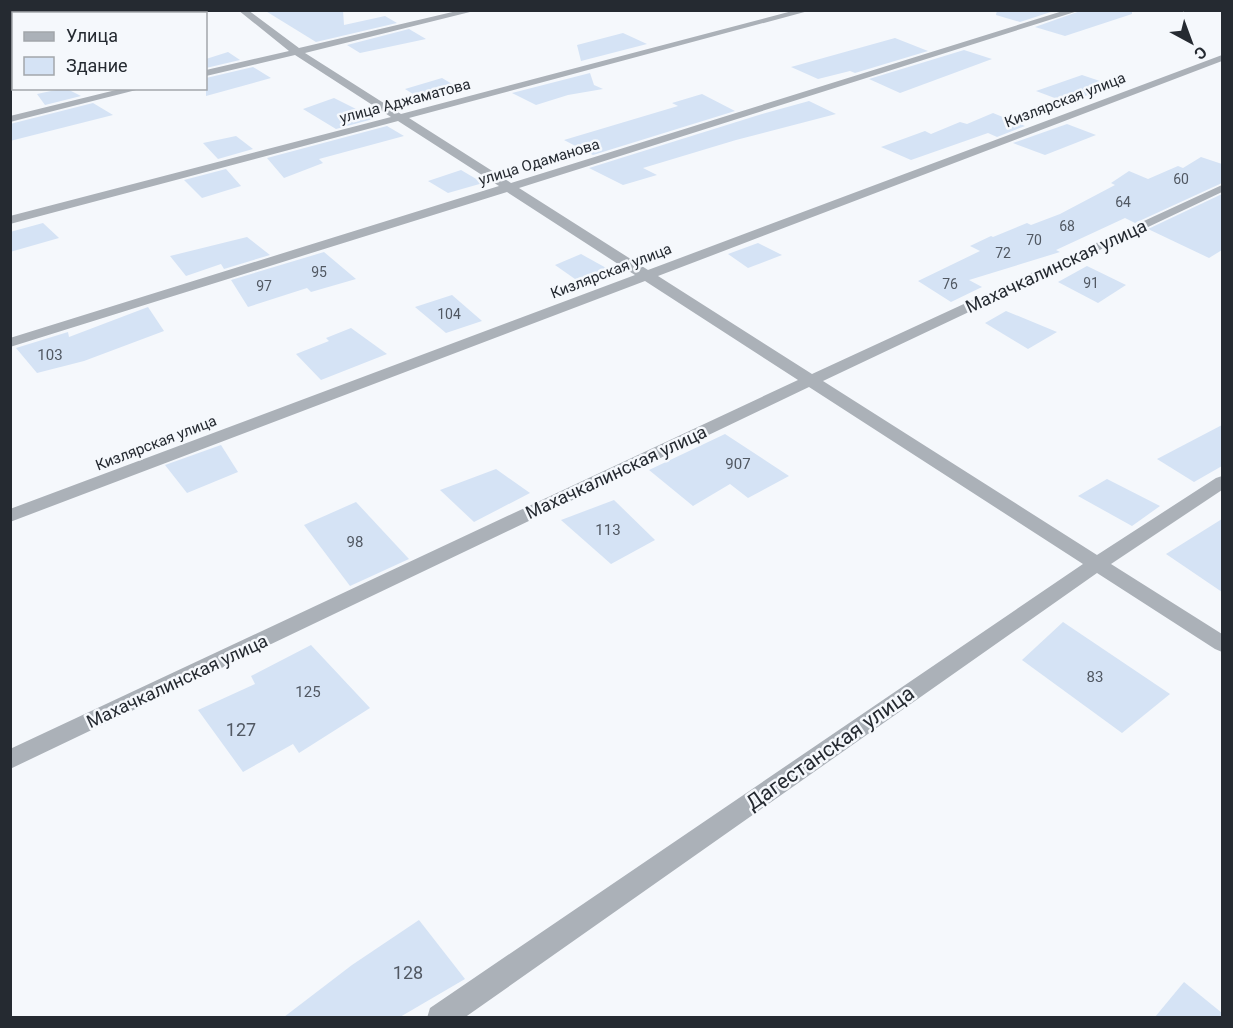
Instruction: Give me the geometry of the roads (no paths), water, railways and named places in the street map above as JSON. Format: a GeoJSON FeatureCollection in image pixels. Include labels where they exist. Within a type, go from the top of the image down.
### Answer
{"type":"FeatureCollection","features":[{"type":"Feature","properties":{"kind":"street"},"geometry":{"type":"LineString","coordinates":[[242,10],[296,51],[507,188],[1222,644]]}},
{"type":"Feature","properties":{"kind":"street"},"geometry":{"type":"LineString","coordinates":[[207,72],[474,10]]}},
{"type":"Feature","properties":{"kind":"street","name":"улица Аджаматова"},"geometry":{"type":"LineString","coordinates":[[10,220],[808,10]]}},
{"type":"Feature","properties":{"kind":"street","name":"улица Одаманова"},"geometry":{"type":"LineString","coordinates":[[10,343],[1077,10]]}},
{"type":"Feature","properties":{"kind":"street","name":"Кизлярская улица"},"geometry":{"type":"LineString","coordinates":[[10,516],[1222,58]]}},
{"type":"Feature","properties":{"kind":"street"},"geometry":{"type":"LineString","coordinates":[[10,119],[130,90]]}},
{"type":"Feature","properties":{"kind":"street","name":"Махачкалинская улица"},"geometry":{"type":"LineString","coordinates":[[10,760],[1222,188]]}},
{"type":"Feature","properties":{"kind":"street","name":"Дагестанская улица"},"geometry":{"type":"LineString","coordinates":[[440,1017],[1096,565],[1222,482]]}}]}
